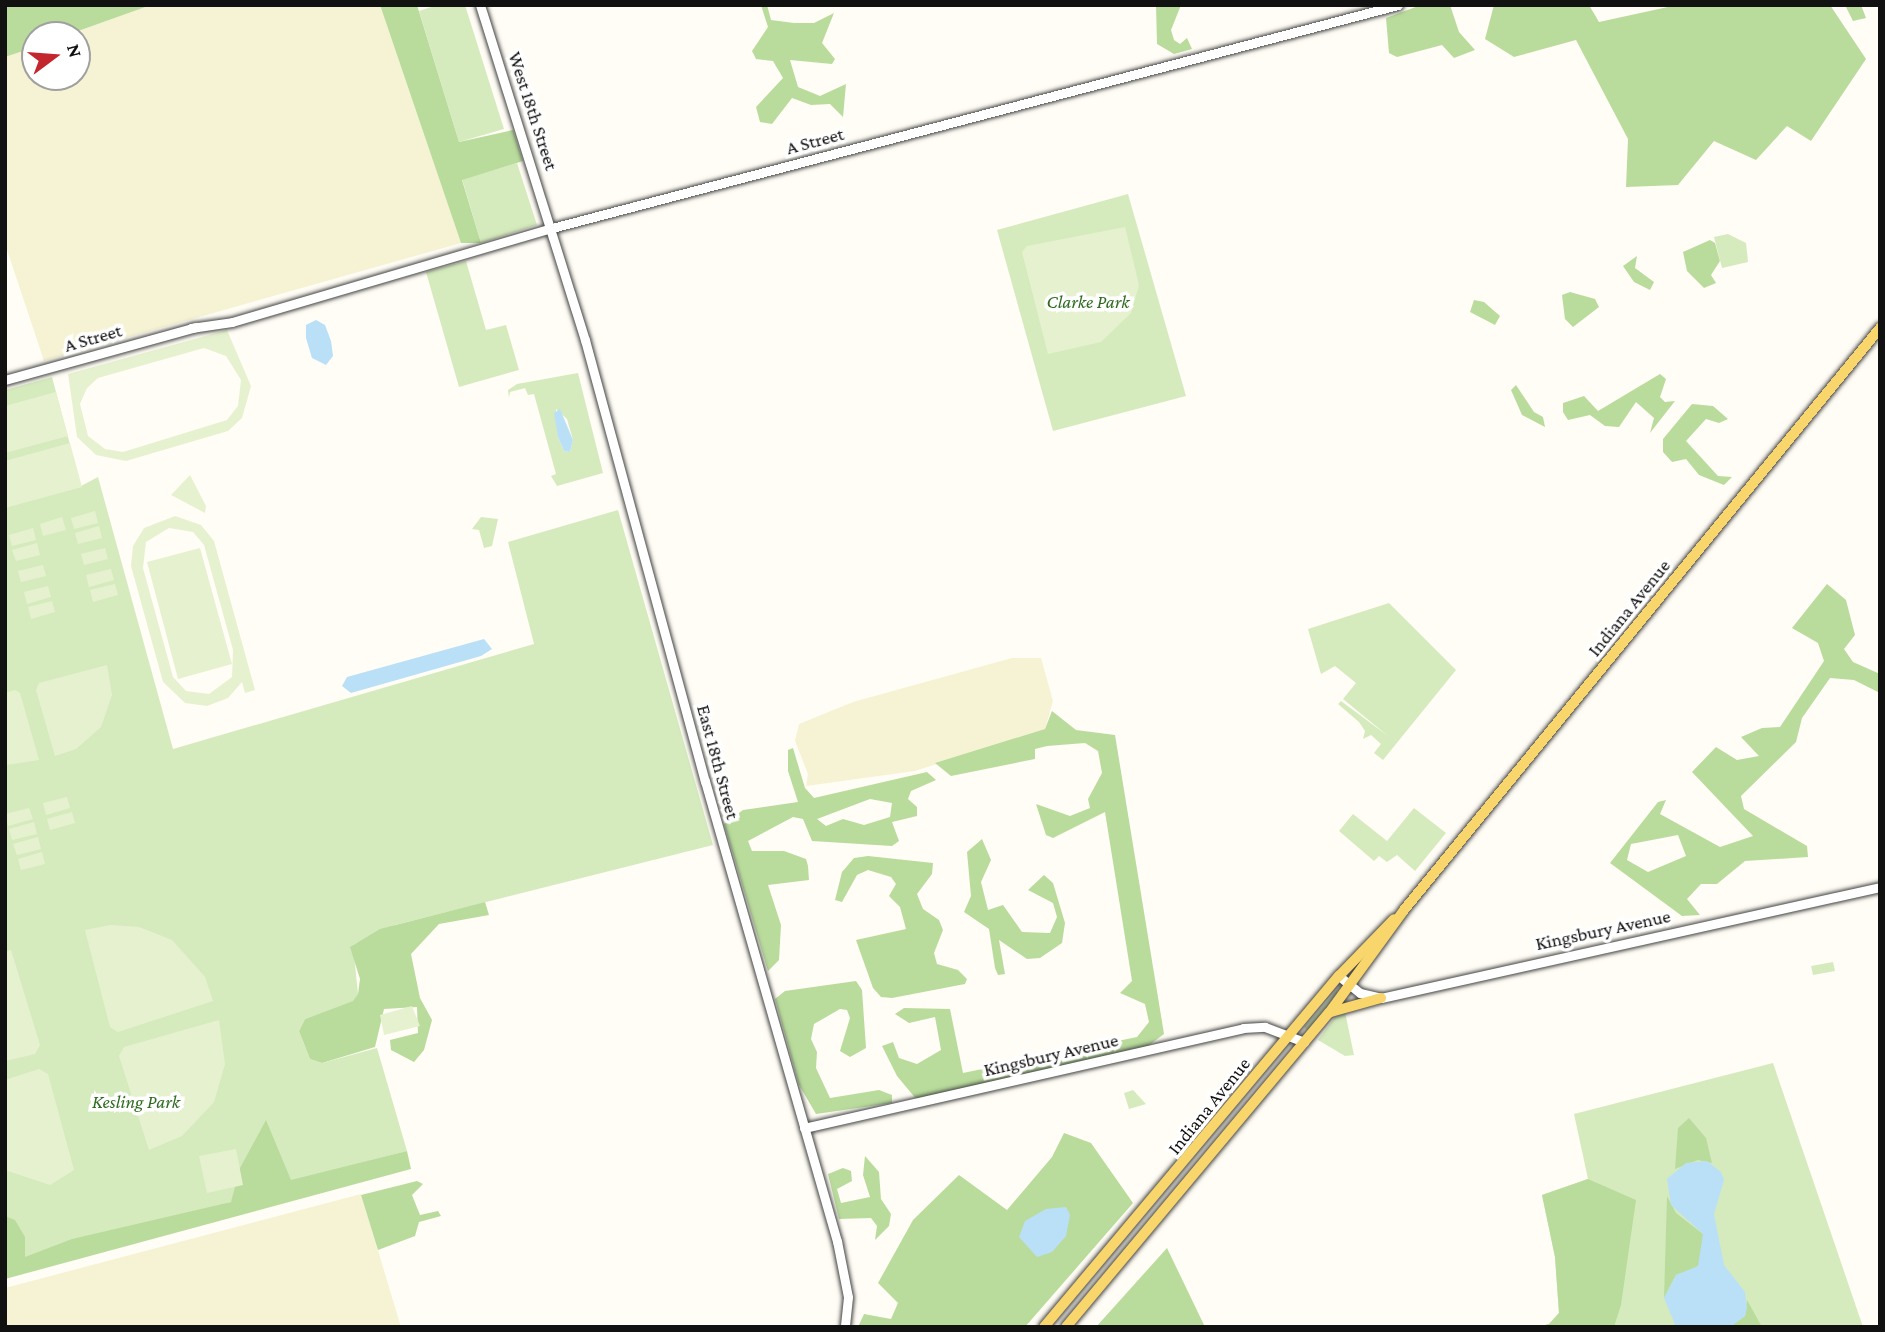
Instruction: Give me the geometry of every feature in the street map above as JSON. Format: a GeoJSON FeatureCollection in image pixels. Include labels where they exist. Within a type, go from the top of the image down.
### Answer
{"type":"FeatureCollection","features":[{"type":"Feature","properties":{"kind":"main road","name":"Indiana Avenue"},"geometry":{"type":"LineString","coordinates":[[1066,1327],[1329,1013],[1404,909],[1880,328]]}},
{"type":"Feature","properties":{"kind":"main road","name":"Indiana Avenue"},"geometry":{"type":"LineString","coordinates":[[1044,1327],[1168,1184],[1339,976],[1404,909]]}},
{"type":"Feature","properties":{"kind":"main road"},"geometry":{"type":"LineString","coordinates":[[1329,1013],[1381,998]]}},
{"type":"Feature","properties":{"kind":"main road"},"geometry":{"type":"LineString","coordinates":[[1168,1184],[1179,1194]]}},
{"type":"Feature","properties":{"kind":"street","name":"West 18th Street"},"geometry":{"type":"LineString","coordinates":[[480,5],[552,228]]}},
{"type":"Feature","properties":{"kind":"street","name":"A Street"},"geometry":{"type":"LineString","coordinates":[[5,380],[191,328],[221,325],[243,316],[552,228],[1373,9],[1398,5]]}},
{"type":"Feature","properties":{"kind":"street","name":"East 18th Street"},"geometry":{"type":"LineString","coordinates":[[552,228],[837,1241],[848,1306],[845,1327]]}},
{"type":"Feature","properties":{"kind":"street","name":"Kingsbury Avenue"},"geometry":{"type":"LineString","coordinates":[[1381,998],[1880,887]]}},
{"type":"Feature","properties":{"kind":"street"},"geometry":{"type":"LineString","coordinates":[[1339,976],[1360,993],[1381,998]]}},
{"type":"Feature","properties":{"kind":"street","name":"Kingsbury Avenue"},"geometry":{"type":"LineString","coordinates":[[804,1128],[1243,1028],[1265,1027],[1304,1042]]}},
{"type":"Feature","properties":{"kind":"shaded area"},"geometry":{"type":"Polygon","coordinates":[[[151,5],[380,5],[461,243],[44,361],[5,244],[5,57],[21,52],[21,91],[91,91],[91,26],[151,5]]]}},
{"type":"Feature","properties":{"kind":"shaded area"},"geometry":{"type":"Polygon","coordinates":[[[1012,658],[1041,658],[1053,701],[1045,729],[915,771],[806,786],[808,774],[795,741],[799,724],[853,702],[1012,658]]]}},
{"type":"Feature","properties":{"kind":"shaded area"},"geometry":{"type":"Polygon","coordinates":[[[361,1194],[401,1327],[5,1327],[5,1288],[361,1194]]]}},
{"type":"Feature","properties":{"kind":"green space"},"geometry":{"type":"Polygon","coordinates":[[[5,5],[151,5],[91,26],[91,21],[21,21],[21,52],[5,57],[5,5]]]}},
{"type":"Feature","properties":{"kind":"green space"},"geometry":{"type":"Polygon","coordinates":[[[380,5],[417,5],[459,142],[513,130],[523,161],[462,180],[481,243],[461,243],[380,5]]]}},
{"type":"Feature","properties":{"kind":"green space"},"geometry":{"type":"Polygon","coordinates":[[[437,5],[465,5],[504,129],[459,142],[419,11],[437,5]]]}},
{"type":"Feature","properties":{"kind":"green space"},"geometry":{"type":"Polygon","coordinates":[[[761,5],[767,5],[771,20],[794,23],[814,23],[834,13],[822,43],[835,59],[832,64],[790,60],[798,87],[820,96],[846,84],[843,117],[830,104],[811,105],[792,98],[772,124],[760,122],[756,107],[783,78],[773,61],[756,59],[752,51],[768,27],[761,5]]]}},
{"type":"Feature","properties":{"kind":"green space"},"geometry":{"type":"Polygon","coordinates":[[[1156,5],[1181,5],[1171,30],[1174,40],[1180,44],[1187,38],[1192,49],[1174,54],[1157,44],[1156,5]]]}},
{"type":"Feature","properties":{"kind":"green space"},"geometry":{"type":"Polygon","coordinates":[[[1421,5],[1450,5],[1459,32],[1475,50],[1454,58],[1442,45],[1397,57],[1389,53],[1386,18],[1421,5]]]}},
{"type":"Feature","properties":{"kind":"green space"},"geometry":{"type":"Polygon","coordinates":[[[1494,5],[1589,5],[1599,22],[1677,5],[1830,5],[1866,59],[1811,141],[1787,126],[1756,160],[1714,141],[1678,185],[1626,187],[1628,139],[1576,40],[1514,57],[1485,39],[1494,5]]]}},
{"type":"Feature","properties":{"kind":"green space"},"geometry":{"type":"Polygon","coordinates":[[[1845,5],[1861,5],[1866,18],[1853,21],[1845,5]]]}},
{"type":"Feature","properties":{"kind":"green space"},"geometry":{"type":"Polygon","coordinates":[[[517,163],[537,225],[481,243],[462,179],[517,163]]]}},
{"type":"Feature","properties":{"kind":"green space","name":"Clarke Park"},"geometry":{"type":"Polygon","coordinates":[[[1128,194],[1186,396],[1053,431],[997,230],[1128,194]]]}},
{"type":"Feature","properties":{"kind":"green space"},"geometry":{"type":"Polygon","coordinates":[[[1125,227],[1139,285],[1131,313],[1101,342],[1048,354],[1022,252],[1027,246],[1125,227]]]}},
{"type":"Feature","properties":{"kind":"green space"},"geometry":{"type":"Polygon","coordinates":[[[1728,234],[1746,243],[1748,262],[1722,268],[1714,237],[1728,234]]]}},
{"type":"Feature","properties":{"kind":"green space"},"geometry":{"type":"Polygon","coordinates":[[[1710,240],[1715,243],[1720,261],[1711,275],[1716,283],[1704,288],[1687,271],[1683,252],[1710,240]]]}},
{"type":"Feature","properties":{"kind":"green space"},"geometry":{"type":"Polygon","coordinates":[[[1637,256],[1635,268],[1654,282],[1650,290],[1634,282],[1623,266],[1637,256]]]}},
{"type":"Feature","properties":{"kind":"green space"},"geometry":{"type":"Polygon","coordinates":[[[466,261],[486,330],[506,325],[519,370],[459,387],[426,272],[466,261]]]}},
{"type":"Feature","properties":{"kind":"green space"},"geometry":{"type":"Polygon","coordinates":[[[1570,292],[1595,299],[1599,307],[1573,327],[1565,319],[1562,295],[1570,292]]]}},
{"type":"Feature","properties":{"kind":"green space"},"geometry":{"type":"Polygon","coordinates":[[[1474,300],[1484,302],[1500,316],[1495,325],[1470,312],[1474,300]]]}},
{"type":"Feature","properties":{"kind":"green space"},"geometry":{"type":"Polygon","coordinates":[[[227,330],[251,386],[242,418],[228,431],[126,461],[96,455],[77,437],[68,374],[227,330]],[[204,348],[98,378],[87,388],[80,404],[88,436],[105,449],[123,452],[227,420],[238,406],[241,380],[226,356],[204,348]]]}},
{"type":"Feature","properties":{"kind":"green space"},"geometry":{"type":"Polygon","coordinates":[[[578,373],[603,473],[557,486],[551,476],[556,474],[534,394],[528,395],[525,388],[510,392],[509,398],[508,390],[517,384],[578,373]],[[556,409],[558,437],[564,451],[570,452],[573,440],[567,419],[556,409]]]}},
{"type":"Feature","properties":{"kind":"green space"},"geometry":{"type":"Polygon","coordinates":[[[1660,374],[1666,379],[1660,397],[1665,402],[1675,401],[1650,433],[1654,418],[1636,402],[1619,427],[1605,426],[1590,415],[1568,420],[1563,412],[1563,403],[1584,396],[1598,411],[1660,374]]]}},
{"type":"Feature","properties":{"kind":"green space","name":"Kesling Park"},"geometry":{"type":"Polygon","coordinates":[[[52,377],[81,486],[98,477],[173,749],[534,644],[508,542],[618,510],[713,845],[395,925],[353,945],[358,994],[354,1001],[305,1019],[299,1031],[310,1059],[322,1063],[377,1048],[407,1151],[297,1180],[5,1276],[5,390],[52,377]]]}},
{"type":"Feature","properties":{"kind":"green space"},"geometry":{"type":"Polygon","coordinates":[[[1516,385],[1534,412],[1543,417],[1545,427],[1522,415],[1511,390],[1516,385]]]}},
{"type":"Feature","properties":{"kind":"green space"},"geometry":{"type":"Polygon","coordinates":[[[56,392],[68,436],[5,453],[5,406],[56,392]]]}},
{"type":"Feature","properties":{"kind":"green space"},"geometry":{"type":"Polygon","coordinates":[[[1692,404],[1713,406],[1728,419],[1719,423],[1706,419],[1686,441],[1718,476],[1732,477],[1724,485],[1699,475],[1686,459],[1672,462],[1663,452],[1663,439],[1692,404]]]}},
{"type":"Feature","properties":{"kind":"green space"},"geometry":{"type":"Polygon","coordinates":[[[70,443],[82,487],[5,508],[5,461],[70,443]]]}},
{"type":"Feature","properties":{"kind":"green space"},"geometry":{"type":"Polygon","coordinates":[[[190,475],[206,506],[205,513],[171,495],[190,475]]]}},
{"type":"Feature","properties":{"kind":"green space"},"geometry":{"type":"Polygon","coordinates":[[[95,511],[98,523],[74,529],[71,518],[95,511]]]}},
{"type":"Feature","properties":{"kind":"green space"},"geometry":{"type":"Polygon","coordinates":[[[175,516],[201,525],[214,541],[255,690],[245,693],[242,682],[228,698],[207,706],[185,703],[163,682],[131,566],[133,546],[144,528],[175,516]],[[169,528],[146,542],[143,568],[173,677],[186,691],[209,694],[232,677],[233,650],[204,545],[193,532],[169,528]]]}},
{"type":"Feature","properties":{"kind":"green space"},"geometry":{"type":"Polygon","coordinates":[[[62,517],[66,530],[43,536],[40,524],[62,517]]]}},
{"type":"Feature","properties":{"kind":"green space"},"geometry":{"type":"Polygon","coordinates":[[[481,517],[498,519],[492,546],[484,548],[479,530],[472,529],[481,517]]]}},
{"type":"Feature","properties":{"kind":"green space"},"geometry":{"type":"Polygon","coordinates":[[[99,526],[102,538],[78,544],[75,533],[99,526]]]}},
{"type":"Feature","properties":{"kind":"green space"},"geometry":{"type":"Polygon","coordinates":[[[33,528],[36,540],[12,546],[9,535],[33,528]]]}},
{"type":"Feature","properties":{"kind":"green space"},"geometry":{"type":"Polygon","coordinates":[[[37,543],[40,555],[16,561],[12,550],[37,543]]]}},
{"type":"Feature","properties":{"kind":"green space"},"geometry":{"type":"Polygon","coordinates":[[[105,548],[108,559],[84,565],[81,554],[105,548]]]}},
{"type":"Feature","properties":{"kind":"green space"},"geometry":{"type":"Polygon","coordinates":[[[200,548],[232,664],[178,679],[147,562],[200,548]]]}},
{"type":"Feature","properties":{"kind":"green space"},"geometry":{"type":"Polygon","coordinates":[[[43,565],[46,576],[21,582],[18,571],[43,565]]]}},
{"type":"Feature","properties":{"kind":"green space"},"geometry":{"type":"Polygon","coordinates":[[[111,569],[114,580],[89,587],[86,575],[111,569]]]}},
{"type":"Feature","properties":{"kind":"green space"},"geometry":{"type":"Polygon","coordinates":[[[115,584],[118,595],[93,602],[90,590],[115,584]]]}},
{"type":"Feature","properties":{"kind":"green space"},"geometry":{"type":"Polygon","coordinates":[[[1827,584],[1846,600],[1855,635],[1844,649],[1853,662],[1880,674],[1880,693],[1854,680],[1830,678],[1802,718],[1796,742],[1741,796],[1744,809],[1807,846],[1808,857],[1745,861],[1717,884],[1701,884],[1687,899],[1700,915],[1682,916],[1610,863],[1658,802],[1666,800],[1660,814],[1720,847],[1753,836],[1692,772],[1716,747],[1737,760],[1759,756],[1741,737],[1762,728],[1780,727],[1824,661],[1818,643],[1792,628],[1827,584]],[[1678,835],[1631,844],[1627,860],[1648,872],[1686,856],[1678,835]]]}},
{"type":"Feature","properties":{"kind":"green space"},"geometry":{"type":"Polygon","coordinates":[[[48,586],[51,597],[27,604],[24,592],[48,586]]]}},
{"type":"Feature","properties":{"kind":"green space"},"geometry":{"type":"Polygon","coordinates":[[[52,601],[55,612],[31,619],[28,607],[52,601]]]}},
{"type":"Feature","properties":{"kind":"green space"},"geometry":{"type":"Polygon","coordinates":[[[1389,603],[1456,670],[1383,760],[1374,753],[1381,744],[1371,735],[1363,739],[1365,731],[1359,722],[1338,704],[1341,701],[1388,736],[1343,699],[1356,683],[1335,666],[1321,674],[1308,629],[1389,603]]]}},
{"type":"Feature","properties":{"kind":"green space"},"geometry":{"type":"Polygon","coordinates":[[[107,665],[112,695],[101,727],[76,749],[55,756],[36,690],[39,683],[107,665]]]}},
{"type":"Feature","properties":{"kind":"green space"},"geometry":{"type":"Polygon","coordinates":[[[15,690],[20,693],[39,760],[6,765],[5,693],[15,690]]]}},
{"type":"Feature","properties":{"kind":"green space"},"geometry":{"type":"Polygon","coordinates":[[[1052,711],[1076,730],[1115,735],[1164,1034],[1148,1046],[917,1100],[897,1076],[882,1046],[893,1042],[899,1058],[917,1064],[941,1050],[935,1017],[909,1023],[895,1014],[904,1008],[950,1009],[963,1073],[1137,1037],[1149,1022],[1145,1004],[1120,993],[1132,981],[1105,812],[1053,838],[1046,835],[1036,804],[1070,816],[1090,808],[1088,799],[1102,773],[1098,751],[1085,743],[1047,746],[1035,749],[1035,759],[951,776],[935,763],[1045,729],[1052,711]]]}},
{"type":"Feature","properties":{"kind":"green space"},"geometry":{"type":"Polygon","coordinates":[[[793,748],[805,788],[814,798],[927,772],[936,780],[911,791],[908,799],[917,807],[917,816],[892,822],[899,841],[892,846],[812,841],[803,819],[793,817],[748,841],[752,851],[784,851],[806,859],[808,866],[809,880],[768,885],[781,925],[779,960],[768,971],[724,824],[743,810],[798,802],[788,771],[788,750],[793,748]],[[870,799],[817,819],[826,826],[843,819],[864,825],[890,817],[892,803],[870,799]]]}},
{"type":"Feature","properties":{"kind":"green space"},"geometry":{"type":"Polygon","coordinates":[[[67,797],[70,808],[46,815],[43,803],[67,797]]]}},
{"type":"Feature","properties":{"kind":"green space"},"geometry":{"type":"Polygon","coordinates":[[[29,808],[33,819],[8,826],[5,814],[29,808]]]}},
{"type":"Feature","properties":{"kind":"green space"},"geometry":{"type":"Polygon","coordinates":[[[1414,808],[1446,833],[1415,871],[1397,855],[1387,862],[1379,856],[1374,861],[1339,831],[1353,814],[1387,841],[1414,808]]]}},
{"type":"Feature","properties":{"kind":"green space"},"geometry":{"type":"Polygon","coordinates":[[[72,812],[75,823],[50,830],[47,819],[72,812]]]}},
{"type":"Feature","properties":{"kind":"green space"},"geometry":{"type":"Polygon","coordinates":[[[34,822],[37,834],[12,840],[9,829],[34,822]]]}},
{"type":"Feature","properties":{"kind":"green space"},"geometry":{"type":"Polygon","coordinates":[[[38,837],[41,849],[17,855],[13,844],[38,837]]]}},
{"type":"Feature","properties":{"kind":"green space"},"geometry":{"type":"Polygon","coordinates":[[[982,839],[991,860],[981,882],[988,910],[1003,905],[1022,932],[1050,933],[1057,917],[1053,903],[1028,890],[1044,875],[1053,883],[1065,923],[1062,943],[1040,958],[1027,959],[999,940],[1005,974],[998,975],[995,968],[989,929],[964,912],[971,896],[967,852],[982,839]]]}},
{"type":"Feature","properties":{"kind":"green space"},"geometry":{"type":"Polygon","coordinates":[[[42,852],[45,864],[21,870],[18,859],[42,852]]]}},
{"type":"Feature","properties":{"kind":"green space"},"geometry":{"type":"Polygon","coordinates":[[[868,856],[933,863],[932,874],[917,894],[923,909],[939,920],[943,930],[934,953],[937,964],[958,970],[967,979],[965,984],[892,998],[881,997],[873,988],[856,940],[906,929],[900,907],[889,896],[896,884],[891,877],[868,870],[857,875],[842,902],[835,900],[842,872],[854,858],[868,856]]]}},
{"type":"Feature","properties":{"kind":"green space"},"geometry":{"type":"Polygon","coordinates":[[[485,902],[489,915],[439,924],[411,954],[420,998],[432,1020],[424,1050],[414,1062],[391,1050],[390,1040],[418,1033],[417,1007],[384,1009],[375,1047],[322,1063],[310,1059],[299,1031],[305,1019],[353,1001],[358,994],[360,979],[350,947],[380,929],[485,902]]]}},
{"type":"Feature","properties":{"kind":"green space"},"geometry":{"type":"Polygon","coordinates":[[[110,925],[139,927],[172,940],[205,977],[213,1001],[118,1032],[110,1027],[85,930],[110,925]]]}},
{"type":"Feature","properties":{"kind":"green space"},"geometry":{"type":"Polygon","coordinates":[[[11,950],[40,1045],[35,1054],[5,1061],[5,952],[11,950]]]}},
{"type":"Feature","properties":{"kind":"green space"},"geometry":{"type":"Polygon","coordinates":[[[1833,962],[1835,971],[1813,975],[1811,966],[1833,962]]]}},
{"type":"Feature","properties":{"kind":"green space"},"geometry":{"type":"Polygon","coordinates":[[[856,981],[862,990],[866,1048],[850,1057],[840,1051],[850,1018],[847,1010],[840,1009],[814,1024],[811,1039],[817,1052],[816,1068],[830,1098],[879,1090],[892,1095],[892,1103],[816,1114],[799,1085],[775,999],[785,991],[856,981]]]}},
{"type":"Feature","properties":{"kind":"green space"},"geometry":{"type":"Polygon","coordinates":[[[1337,990],[1337,995],[1308,1031],[1304,1027],[1337,990]]]}},
{"type":"Feature","properties":{"kind":"green space"},"geometry":{"type":"Polygon","coordinates":[[[412,1006],[420,1026],[384,1035],[380,1015],[412,1006]]]}},
{"type":"Feature","properties":{"kind":"green space"},"geometry":{"type":"Polygon","coordinates":[[[1345,1012],[1354,1055],[1345,1056],[1318,1040],[1336,1016],[1345,1012]]]}},
{"type":"Feature","properties":{"kind":"green space"},"geometry":{"type":"Polygon","coordinates":[[[219,1020],[225,1064],[214,1102],[182,1136],[149,1150],[119,1056],[124,1047],[219,1020]]]}},
{"type":"Feature","properties":{"kind":"green space"},"geometry":{"type":"Polygon","coordinates":[[[1773,1063],[1863,1327],[1538,1327],[1549,1324],[1559,1313],[1555,1257],[1542,1195],[1588,1179],[1574,1114],[1773,1063]]]}},
{"type":"Feature","properties":{"kind":"green space"},"geometry":{"type":"Polygon","coordinates":[[[39,1069],[48,1074],[74,1170],[50,1185],[5,1170],[5,1080],[39,1069]]]}},
{"type":"Feature","properties":{"kind":"green space"},"geometry":{"type":"Polygon","coordinates":[[[1133,1090],[1146,1104],[1129,1109],[1124,1093],[1133,1090]]]}},
{"type":"Feature","properties":{"kind":"green space"},"geometry":{"type":"Polygon","coordinates":[[[1689,1118],[1706,1138],[1712,1163],[1698,1160],[1675,1169],[1678,1128],[1689,1118]]]}},
{"type":"Feature","properties":{"kind":"green space"},"geometry":{"type":"Polygon","coordinates":[[[266,1120],[291,1180],[407,1151],[411,1169],[5,1279],[5,1216],[15,1220],[25,1237],[25,1257],[72,1239],[231,1202],[240,1168],[266,1120]]]}},
{"type":"Feature","properties":{"kind":"green space"},"geometry":{"type":"Polygon","coordinates":[[[1064,1133],[1091,1143],[1133,1203],[1025,1327],[858,1327],[864,1314],[891,1319],[898,1303],[878,1283],[913,1220],[959,1175],[1007,1210],[1052,1157],[1064,1133]]]}},
{"type":"Feature","properties":{"kind":"green space"},"geometry":{"type":"Polygon","coordinates":[[[236,1149],[243,1185],[207,1193],[199,1156],[236,1149]]]}},
{"type":"Feature","properties":{"kind":"green space"},"geometry":{"type":"Polygon","coordinates":[[[865,1156],[879,1172],[881,1199],[891,1214],[889,1226],[875,1240],[877,1226],[871,1218],[839,1219],[828,1174],[843,1168],[851,1171],[852,1181],[837,1189],[841,1203],[870,1197],[863,1175],[865,1156]]]}},
{"type":"Feature","properties":{"kind":"green space"},"geometry":{"type":"Polygon","coordinates":[[[1588,1179],[1636,1200],[1621,1305],[1614,1327],[1538,1327],[1549,1324],[1559,1313],[1555,1257],[1542,1195],[1588,1179]]]}},
{"type":"Feature","properties":{"kind":"green space"},"geometry":{"type":"Polygon","coordinates":[[[417,1181],[423,1184],[412,1195],[420,1215],[438,1211],[441,1216],[419,1222],[415,1236],[378,1250],[361,1195],[417,1181]]]}},
{"type":"Feature","properties":{"kind":"green space"},"geometry":{"type":"Polygon","coordinates":[[[1667,1196],[1676,1213],[1703,1234],[1703,1257],[1698,1267],[1676,1275],[1664,1298],[1667,1196]]]}},
{"type":"Feature","properties":{"kind":"green space"},"geometry":{"type":"Polygon","coordinates":[[[1167,1248],[1205,1327],[1096,1327],[1167,1248]]]}},
{"type":"Feature","properties":{"kind":"green space"},"geometry":{"type":"Polygon","coordinates":[[[1747,1300],[1762,1327],[1730,1327],[1745,1316],[1747,1300]]]}},
{"type":"Feature","properties":{"kind":"water"},"geometry":{"type":"Polygon","coordinates":[[[316,320],[325,325],[331,341],[333,356],[326,365],[312,358],[306,338],[306,325],[316,320]]]}},
{"type":"Feature","properties":{"kind":"water"},"geometry":{"type":"Polygon","coordinates":[[[560,409],[573,440],[570,452],[564,451],[558,437],[554,413],[560,409]]]}},
{"type":"Feature","properties":{"kind":"water"},"geometry":{"type":"Polygon","coordinates":[[[484,639],[492,649],[481,656],[351,693],[342,686],[347,677],[484,639]]]}},
{"type":"Feature","properties":{"kind":"water"},"geometry":{"type":"Polygon","coordinates":[[[1707,1161],[1721,1172],[1724,1180],[1714,1214],[1724,1265],[1745,1292],[1747,1308],[1745,1316],[1730,1327],[1676,1327],[1664,1298],[1676,1275],[1698,1266],[1703,1234],[1671,1205],[1667,1179],[1686,1163],[1707,1161]]]}},
{"type":"Feature","properties":{"kind":"water"},"geometry":{"type":"Polygon","coordinates":[[[1066,1207],[1070,1215],[1066,1236],[1052,1252],[1037,1257],[1019,1237],[1025,1221],[1046,1209],[1066,1207]]]}}]}
